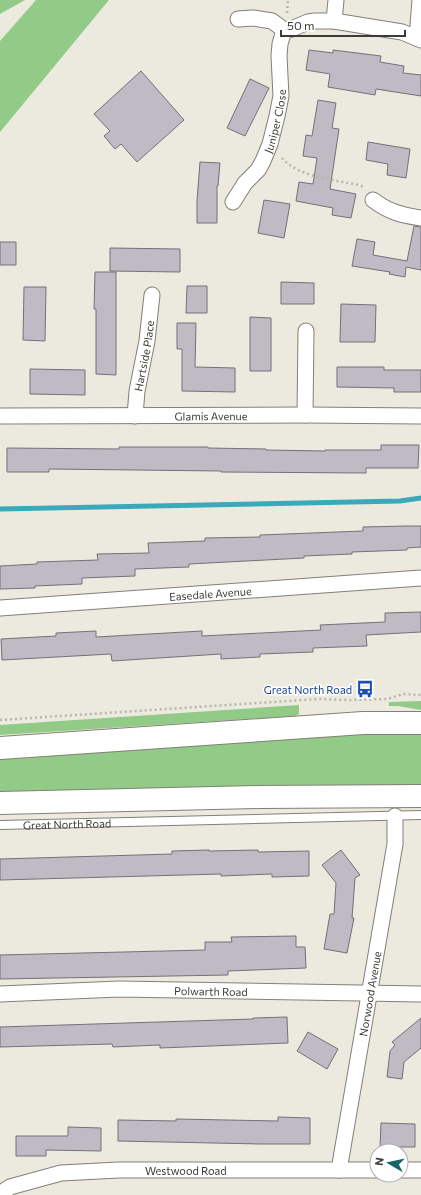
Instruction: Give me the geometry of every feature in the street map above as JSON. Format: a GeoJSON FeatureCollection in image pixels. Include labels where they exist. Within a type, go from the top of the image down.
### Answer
{"type":"FeatureCollection","features":[{"type":"Feature","properties":{"kind":"main road"},"geometry":{"type":"LineString","coordinates":[[0,748],[364,723],[421,723]]}},
{"type":"Feature","properties":{"kind":"main road","name":"Great North Road"},"geometry":{"type":"LineString","coordinates":[[0,803],[260,796],[421,796]]}},
{"type":"Feature","properties":{"kind":"street"},"geometry":{"type":"LineString","coordinates":[[334,21],[336,0]]}},
{"type":"Feature","properties":{"kind":"street"},"geometry":{"type":"LineString","coordinates":[[238,19],[253,18],[272,21],[284,30],[289,30],[308,22],[334,21],[402,32],[419,39],[420,0]]}},
{"type":"Feature","properties":{"kind":"street","name":"Juniper Close"},"geometry":{"type":"LineString","coordinates":[[233,202],[245,183],[258,170],[270,144],[281,96],[279,56],[280,44],[284,30]]}},
{"type":"Feature","properties":{"kind":"street"},"geometry":{"type":"LineString","coordinates":[[373,200],[385,208],[400,214],[421,218]]}},
{"type":"Feature","properties":{"kind":"street","name":"Hartside Place"},"geometry":{"type":"LineString","coordinates":[[135,416],[137,391],[147,341],[152,295]]}},
{"type":"Feature","properties":{"kind":"street"},"geometry":{"type":"LineString","coordinates":[[305,415],[306,331]]}},
{"type":"Feature","properties":{"kind":"street","name":"Glamis Avenue"},"geometry":{"type":"LineString","coordinates":[[0,416],[421,416]]}},
{"type":"Feature","properties":{"kind":"street","name":"Easedale Avenue"},"geometry":{"type":"LineString","coordinates":[[0,608],[421,578]]}},
{"type":"Feature","properties":{"kind":"street","name":"Norwood Avenue"},"geometry":{"type":"LineString","coordinates":[[339,1170],[395,844],[395,816]]}},
{"type":"Feature","properties":{"kind":"street","name":"Polwarth Road"},"geometry":{"type":"LineString","coordinates":[[0,994],[119,989],[421,994]]}},
{"type":"Feature","properties":{"kind":"street","name":"Westwood Road"},"geometry":{"type":"LineString","coordinates":[[0,1194],[10,1187],[61,1173],[119,1170],[369,1170]]}},
{"type":"Feature","properties":{"kind":"street"},"geometry":{"type":"LineString","coordinates":[[409,1170],[421,1170]]}},
{"type":"Feature","properties":{"kind":"lane","name":"Great North Road"},"geometry":{"type":"LineString","coordinates":[[0,825],[421,815]]}},
{"type":"Feature","properties":{"kind":"path"},"geometry":{"type":"LineString","coordinates":[[270,144],[286,162],[298,170],[312,175],[359,185],[366,188],[373,200]]}},
{"type":"Feature","properties":{"kind":"path"},"geometry":{"type":"LineString","coordinates":[[0,720],[318,699],[387,699],[403,694],[421,695]]}},
{"type":"Feature","properties":{"kind":"green space"},"geometry":{"type":"Polygon","coordinates":[[[0,0],[25,0],[0,14],[0,0]]]}},
{"type":"Feature","properties":{"kind":"green space"},"geometry":{"type":"Polygon","coordinates":[[[36,0],[109,0],[0,132],[0,41],[36,0]]]}},
{"type":"Feature","properties":{"kind":"green space"},"geometry":{"type":"Polygon","coordinates":[[[421,701],[421,710],[389,706],[389,702],[421,701]]]}},
{"type":"Feature","properties":{"kind":"green space"},"geometry":{"type":"Polygon","coordinates":[[[299,705],[299,714],[295,716],[0,735],[0,725],[299,705]]]}},
{"type":"Feature","properties":{"kind":"green space"},"geometry":{"type":"Polygon","coordinates":[[[331,732],[421,733],[421,787],[0,794],[0,755],[331,732]]]}},
{"type":"Feature","properties":{"kind":"building"},"geometry":{"type":"Polygon","coordinates":[[[309,50],[333,53],[333,50],[381,56],[380,62],[404,66],[403,73],[421,75],[421,96],[376,89],[375,95],[328,87],[330,74],[306,70],[309,50]]]}},
{"type":"Feature","properties":{"kind":"building"},"geometry":{"type":"Polygon","coordinates":[[[141,71],[184,120],[137,162],[121,144],[115,149],[104,136],[110,131],[94,114],[141,71]]]}},
{"type":"Feature","properties":{"kind":"building"},"geometry":{"type":"Polygon","coordinates":[[[250,79],[269,88],[245,136],[227,128],[250,79]]]}},
{"type":"Feature","properties":{"kind":"building"},"geometry":{"type":"Polygon","coordinates":[[[318,100],[336,103],[332,128],[339,129],[330,189],[356,194],[351,218],[332,215],[333,208],[296,201],[299,182],[313,184],[317,158],[303,156],[306,135],[312,136],[318,100]]]}},
{"type":"Feature","properties":{"kind":"building"},"geometry":{"type":"Polygon","coordinates":[[[368,142],[410,149],[406,178],[387,175],[388,164],[366,160],[368,142]]]}},
{"type":"Feature","properties":{"kind":"building"},"geometry":{"type":"Polygon","coordinates":[[[200,162],[220,163],[217,186],[217,223],[197,223],[200,162]]]}},
{"type":"Feature","properties":{"kind":"building"},"geometry":{"type":"Polygon","coordinates":[[[264,200],[290,204],[284,238],[258,233],[264,200]]]}},
{"type":"Feature","properties":{"kind":"building"},"geometry":{"type":"Polygon","coordinates":[[[414,226],[421,227],[421,270],[406,267],[405,277],[389,274],[390,272],[352,266],[357,239],[375,242],[373,255],[407,261],[414,226]]]}},
{"type":"Feature","properties":{"kind":"building"},"geometry":{"type":"Polygon","coordinates":[[[0,242],[16,242],[16,265],[0,265],[0,242]]]}},
{"type":"Feature","properties":{"kind":"building"},"geometry":{"type":"Polygon","coordinates":[[[110,248],[180,249],[180,272],[110,271],[110,248]]]}},
{"type":"Feature","properties":{"kind":"building"},"geometry":{"type":"Polygon","coordinates":[[[95,272],[116,272],[116,375],[96,374],[96,309],[94,309],[95,272]]]}},
{"type":"Feature","properties":{"kind":"building"},"geometry":{"type":"Polygon","coordinates":[[[281,282],[314,283],[314,304],[281,304],[281,282]]]}},
{"type":"Feature","properties":{"kind":"building"},"geometry":{"type":"Polygon","coordinates":[[[187,286],[207,286],[207,313],[186,313],[187,286]]]}},
{"type":"Feature","properties":{"kind":"building"},"geometry":{"type":"Polygon","coordinates":[[[24,287],[46,287],[45,341],[23,340],[24,287]]]}},
{"type":"Feature","properties":{"kind":"building"},"geometry":{"type":"Polygon","coordinates":[[[341,304],[376,305],[375,342],[340,342],[341,304]]]}},
{"type":"Feature","properties":{"kind":"building"},"geometry":{"type":"Polygon","coordinates":[[[250,317],[271,318],[271,371],[250,371],[250,317]]]}},
{"type":"Feature","properties":{"kind":"building"},"geometry":{"type":"Polygon","coordinates":[[[177,323],[196,323],[195,367],[235,368],[235,392],[182,391],[182,349],[177,349],[177,323]]]}},
{"type":"Feature","properties":{"kind":"building"},"geometry":{"type":"Polygon","coordinates":[[[337,367],[384,367],[384,370],[421,370],[421,392],[394,392],[394,388],[337,387],[337,367]]]}},
{"type":"Feature","properties":{"kind":"building"},"geometry":{"type":"Polygon","coordinates":[[[30,369],[85,370],[85,395],[30,394],[30,369]]]}},
{"type":"Feature","properties":{"kind":"building"},"geometry":{"type":"Polygon","coordinates":[[[381,445],[419,445],[418,468],[366,468],[366,473],[49,469],[49,472],[7,472],[7,448],[119,449],[119,447],[208,447],[325,451],[381,450],[381,445]]]}},
{"type":"Feature","properties":{"kind":"building"},"geometry":{"type":"Polygon","coordinates":[[[421,526],[421,547],[407,548],[407,550],[352,552],[352,554],[304,556],[304,558],[189,564],[189,567],[135,569],[135,576],[82,578],[82,584],[0,589],[0,566],[37,564],[37,562],[98,560],[97,554],[149,553],[148,543],[205,541],[205,538],[260,537],[260,535],[363,531],[363,527],[421,526]]]}},
{"type":"Feature","properties":{"kind":"building"},"geometry":{"type":"Polygon","coordinates":[[[421,612],[421,632],[366,635],[367,646],[313,648],[313,652],[260,654],[260,657],[221,659],[221,654],[112,661],[111,654],[2,660],[1,639],[56,636],[56,633],[96,631],[96,637],[202,631],[202,636],[321,630],[320,625],[385,622],[385,613],[421,612]]]}},
{"type":"Feature","properties":{"kind":"building"},"geometry":{"type":"Polygon","coordinates":[[[258,850],[258,852],[309,851],[309,876],[272,877],[272,874],[221,876],[221,874],[0,880],[0,859],[172,854],[172,851],[258,850]]]}},
{"type":"Feature","properties":{"kind":"building"},"geometry":{"type":"Polygon","coordinates":[[[341,850],[360,875],[355,878],[352,918],[354,918],[347,953],[324,949],[330,914],[334,914],[336,883],[322,865],[341,850]]]}},
{"type":"Feature","properties":{"kind":"building"},"geometry":{"type":"Polygon","coordinates":[[[296,936],[296,947],[305,947],[306,968],[228,971],[228,975],[0,979],[0,955],[205,950],[205,942],[232,942],[231,937],[296,936]]]}},
{"type":"Feature","properties":{"kind":"building"},"geometry":{"type":"Polygon","coordinates":[[[287,1017],[288,1043],[160,1048],[160,1045],[113,1047],[112,1044],[0,1047],[0,1027],[287,1017]]]}},
{"type":"Feature","properties":{"kind":"building"},"geometry":{"type":"Polygon","coordinates":[[[421,1018],[421,1048],[404,1062],[402,1079],[387,1077],[390,1051],[395,1045],[392,1042],[421,1018]]]}},
{"type":"Feature","properties":{"kind":"building"},"geometry":{"type":"Polygon","coordinates":[[[308,1032],[338,1049],[327,1069],[297,1051],[308,1032]]]}},
{"type":"Feature","properties":{"kind":"building"},"geometry":{"type":"Polygon","coordinates":[[[278,1117],[310,1118],[310,1144],[118,1141],[118,1120],[176,1121],[176,1119],[278,1121],[278,1117]]]}},
{"type":"Feature","properties":{"kind":"building"},"geometry":{"type":"Polygon","coordinates":[[[381,1123],[415,1124],[415,1147],[409,1147],[409,1143],[380,1143],[381,1123]]]}},
{"type":"Feature","properties":{"kind":"building"},"geometry":{"type":"Polygon","coordinates":[[[68,1127],[101,1128],[101,1151],[46,1150],[46,1156],[16,1156],[16,1136],[68,1136],[68,1127]]]}},
{"type":"Feature","properties":{"kind":"waterway"},"geometry":{"type":"LineString","coordinates":[[0,509],[400,501],[421,498]]}},
{"type":"Feature","properties":{"kind":"place","name":"Great North Road"},"geometry":{"type":"Point","coordinates":[365,689]}}]}
